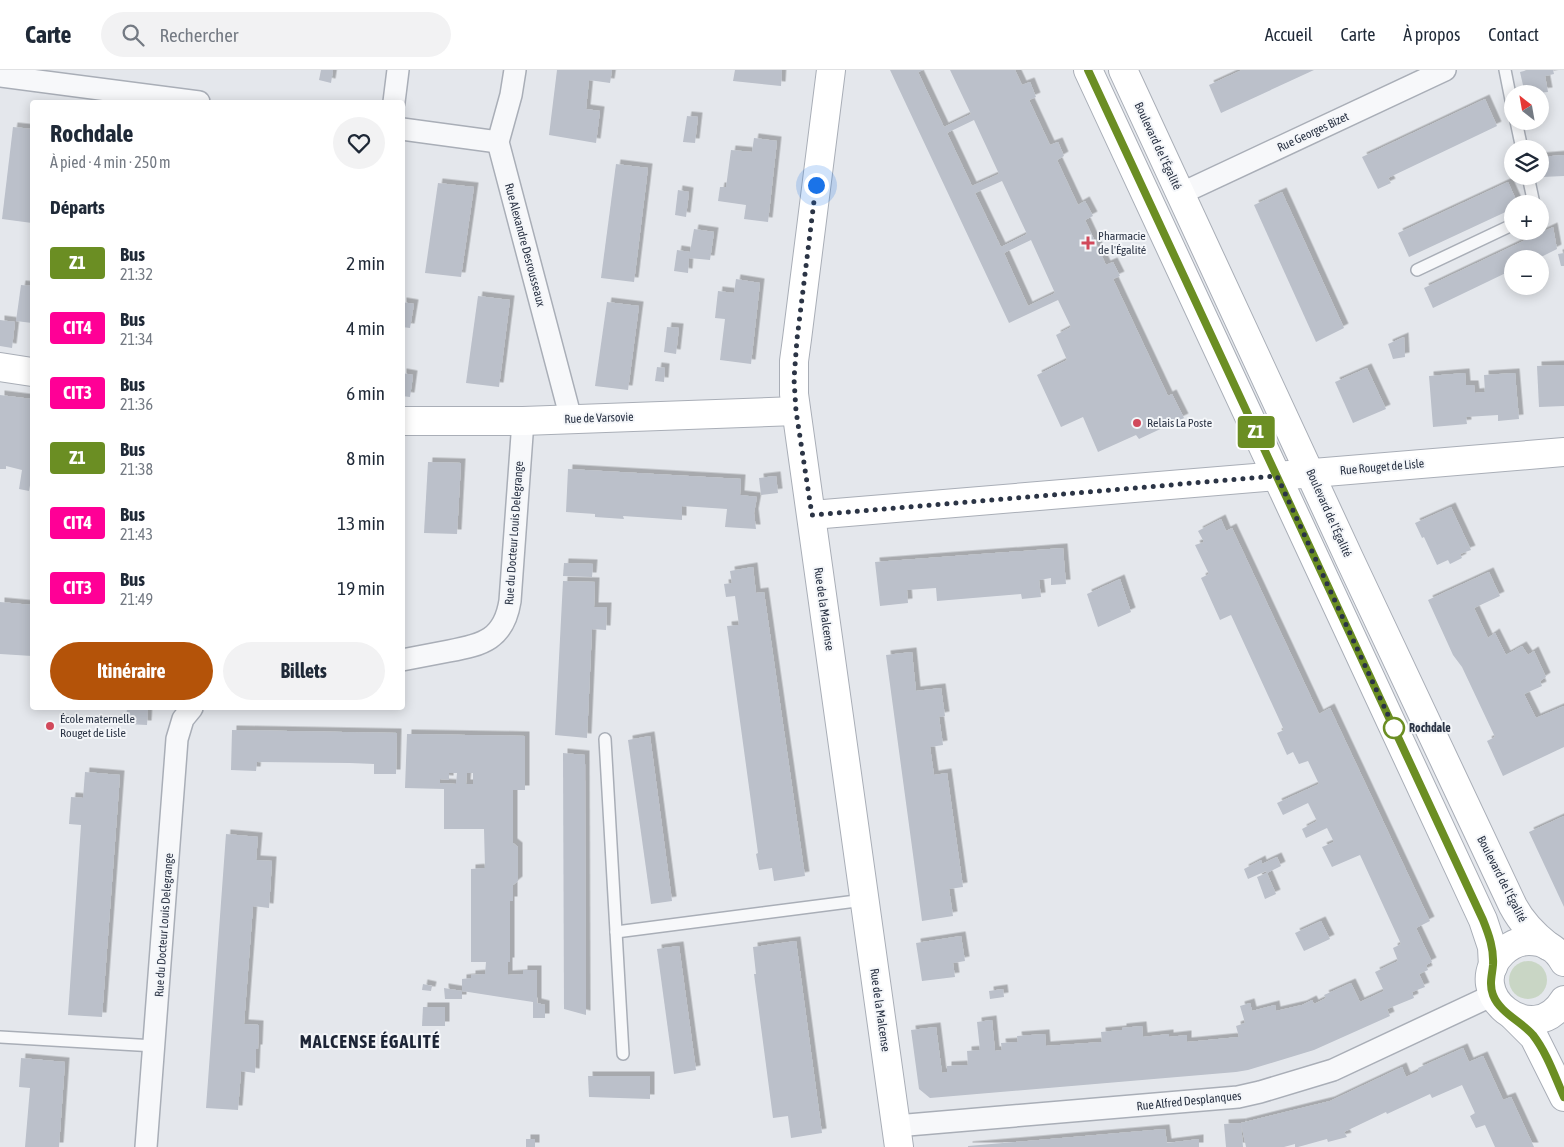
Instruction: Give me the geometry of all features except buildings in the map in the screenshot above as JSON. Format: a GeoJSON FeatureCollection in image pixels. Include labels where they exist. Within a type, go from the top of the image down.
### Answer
{"type":"FeatureCollection","features":[{"type":"Feature","properties":{"kind":"street"},"geometry":{"type":"LineString","coordinates":[[394,100],[398,70]]}},
{"type":"Feature","properties":{"kind":"street","name":"Rue Alexandre Desrousseaux"},"geometry":{"type":"LineString","coordinates":[[515,70],[498,142],[571,419]]}},
{"type":"Feature","properties":{"kind":"street","name":"Rue de la Malcense"},"geometry":{"type":"LineString","coordinates":[[830,70],[796,347],[794,379],[796,411],[897,1136]]}},
{"type":"Feature","properties":{"kind":"street"},"geometry":{"type":"LineString","coordinates":[[1088,70],[1483,920],[1492,947],[1493,967],[1490,981],[1493,995],[1501,1007],[1534,1037],[1564,1097]]}},
{"type":"Feature","properties":{"kind":"street","name":"Boulevard de l'Égalité"},"geometry":{"type":"LineString","coordinates":[[1123,70],[1513,906],[1521,921],[1556,954]]}},
{"type":"Feature","properties":{"kind":"street","name":"Rue Georges Bizet"},"geometry":{"type":"LineString","coordinates":[[1180,194],[1445,70]]}},
{"type":"Feature","properties":{"kind":"street"},"geometry":{"type":"LineString","coordinates":[[0,76],[185,100]]}},
{"type":"Feature","properties":{"kind":"street"},"geometry":{"type":"LineString","coordinates":[[405,129],[498,142]]}},
{"type":"Feature","properties":{"kind":"street"},"geometry":{"type":"LineString","coordinates":[[0,367],[30,372]]}},
{"type":"Feature","properties":{"kind":"street","name":"Rue de Varsovie"},"geometry":{"type":"LineString","coordinates":[[405,421],[522,421],[796,411]]}},
{"type":"Feature","properties":{"kind":"street","name":"Rue du Docteur Louis Delegrange"},"geometry":{"type":"LineString","coordinates":[[405,659],[481,644],[497,632],[508,614],[522,421]]}},
{"type":"Feature","properties":{"kind":"street","name":"Rue Rouget de Lisle"},"geometry":{"type":"LineString","coordinates":[[812,515],[1564,452]]}},
{"type":"Feature","properties":{"kind":"street","name":"Rue du Docteur Louis Delegrange"},"geometry":{"type":"LineString","coordinates":[[146,1147],[177,739],[183,719],[190,710]]}},
{"type":"Feature","properties":{"kind":"street"},"geometry":{"type":"LineString","coordinates":[[1493,967],[1500,955],[1516,944],[1529,941],[1556,954]]}},
{"type":"Feature","properties":{"kind":"street","name":"Rue Alfred Desplanques"},"geometry":{"type":"LineString","coordinates":[[897,1136],[1238,1097],[1333,1070],[1493,995]]}},
{"type":"Feature","properties":{"kind":"street"},"geometry":{"type":"LineString","coordinates":[[1513,1016],[1526,1020],[1540,1019],[1553,1012],[1564,1000]]}},
{"type":"Feature","properties":{"kind":"lane"},"geometry":{"type":"LineString","coordinates":[[1505,70],[1508,85]]}},
{"type":"Feature","properties":{"kind":"lane"},"geometry":{"type":"LineString","coordinates":[[1417,270],[1504,229]]}},
{"type":"Feature","properties":{"kind":"lane"},"geometry":{"type":"LineString","coordinates":[[605,738],[623,1054]]}},
{"type":"Feature","properties":{"kind":"lane"},"geometry":{"type":"LineString","coordinates":[[616,932],[864,900]]}},
{"type":"Feature","properties":{"kind":"lane"},"geometry":{"type":"LineString","coordinates":[[0,1037],[155,1046]]}},
{"type":"Feature","properties":{"kind":"green space"},"geometry":{"type":"Polygon","coordinates":[[[1528,961],[1542,966],[1547,980],[1542,994],[1528,999],[1514,994],[1509,980],[1514,966],[1528,961]]]}},
{"type":"Feature","properties":{"kind":"bus line","name":"Z1"},"geometry":{"type":"LineString","coordinates":[[1088,70],[1483,920],[1492,947],[1493,967],[1490,981],[1496,1002],[1534,1037],[1564,1097]]}},
{"type":"Feature","properties":{"kind":"place","name":"Pharmacie de l'Égalité"},"geometry":{"type":"Point","coordinates":[1088,243]}},
{"type":"Feature","properties":{"kind":"place","name":"Relais La Poste"},"geometry":{"type":"Point","coordinates":[1137,423]}},
{"type":"Feature","properties":{"kind":"place","name":"École maternelle Rouget de Lisle"},"geometry":{"type":"Point","coordinates":[50,726]}},
{"type":"Feature","properties":{"kind":"place","name":"Rochdale"},"geometry":{"type":"Point","coordinates":[1394,728]}},
{"type":"Feature","properties":{"kind":"district","name":"MALCENSE ÉGALITÉ"},"geometry":{"type":"Point","coordinates":[370,1041]}},
{"type":"Feature","properties":{"kind":"route"},"geometry":{"type":"LineString","coordinates":[[816,185],[794,362],[794,394],[812,515],[1277,476],[1394,728]]}}]}
